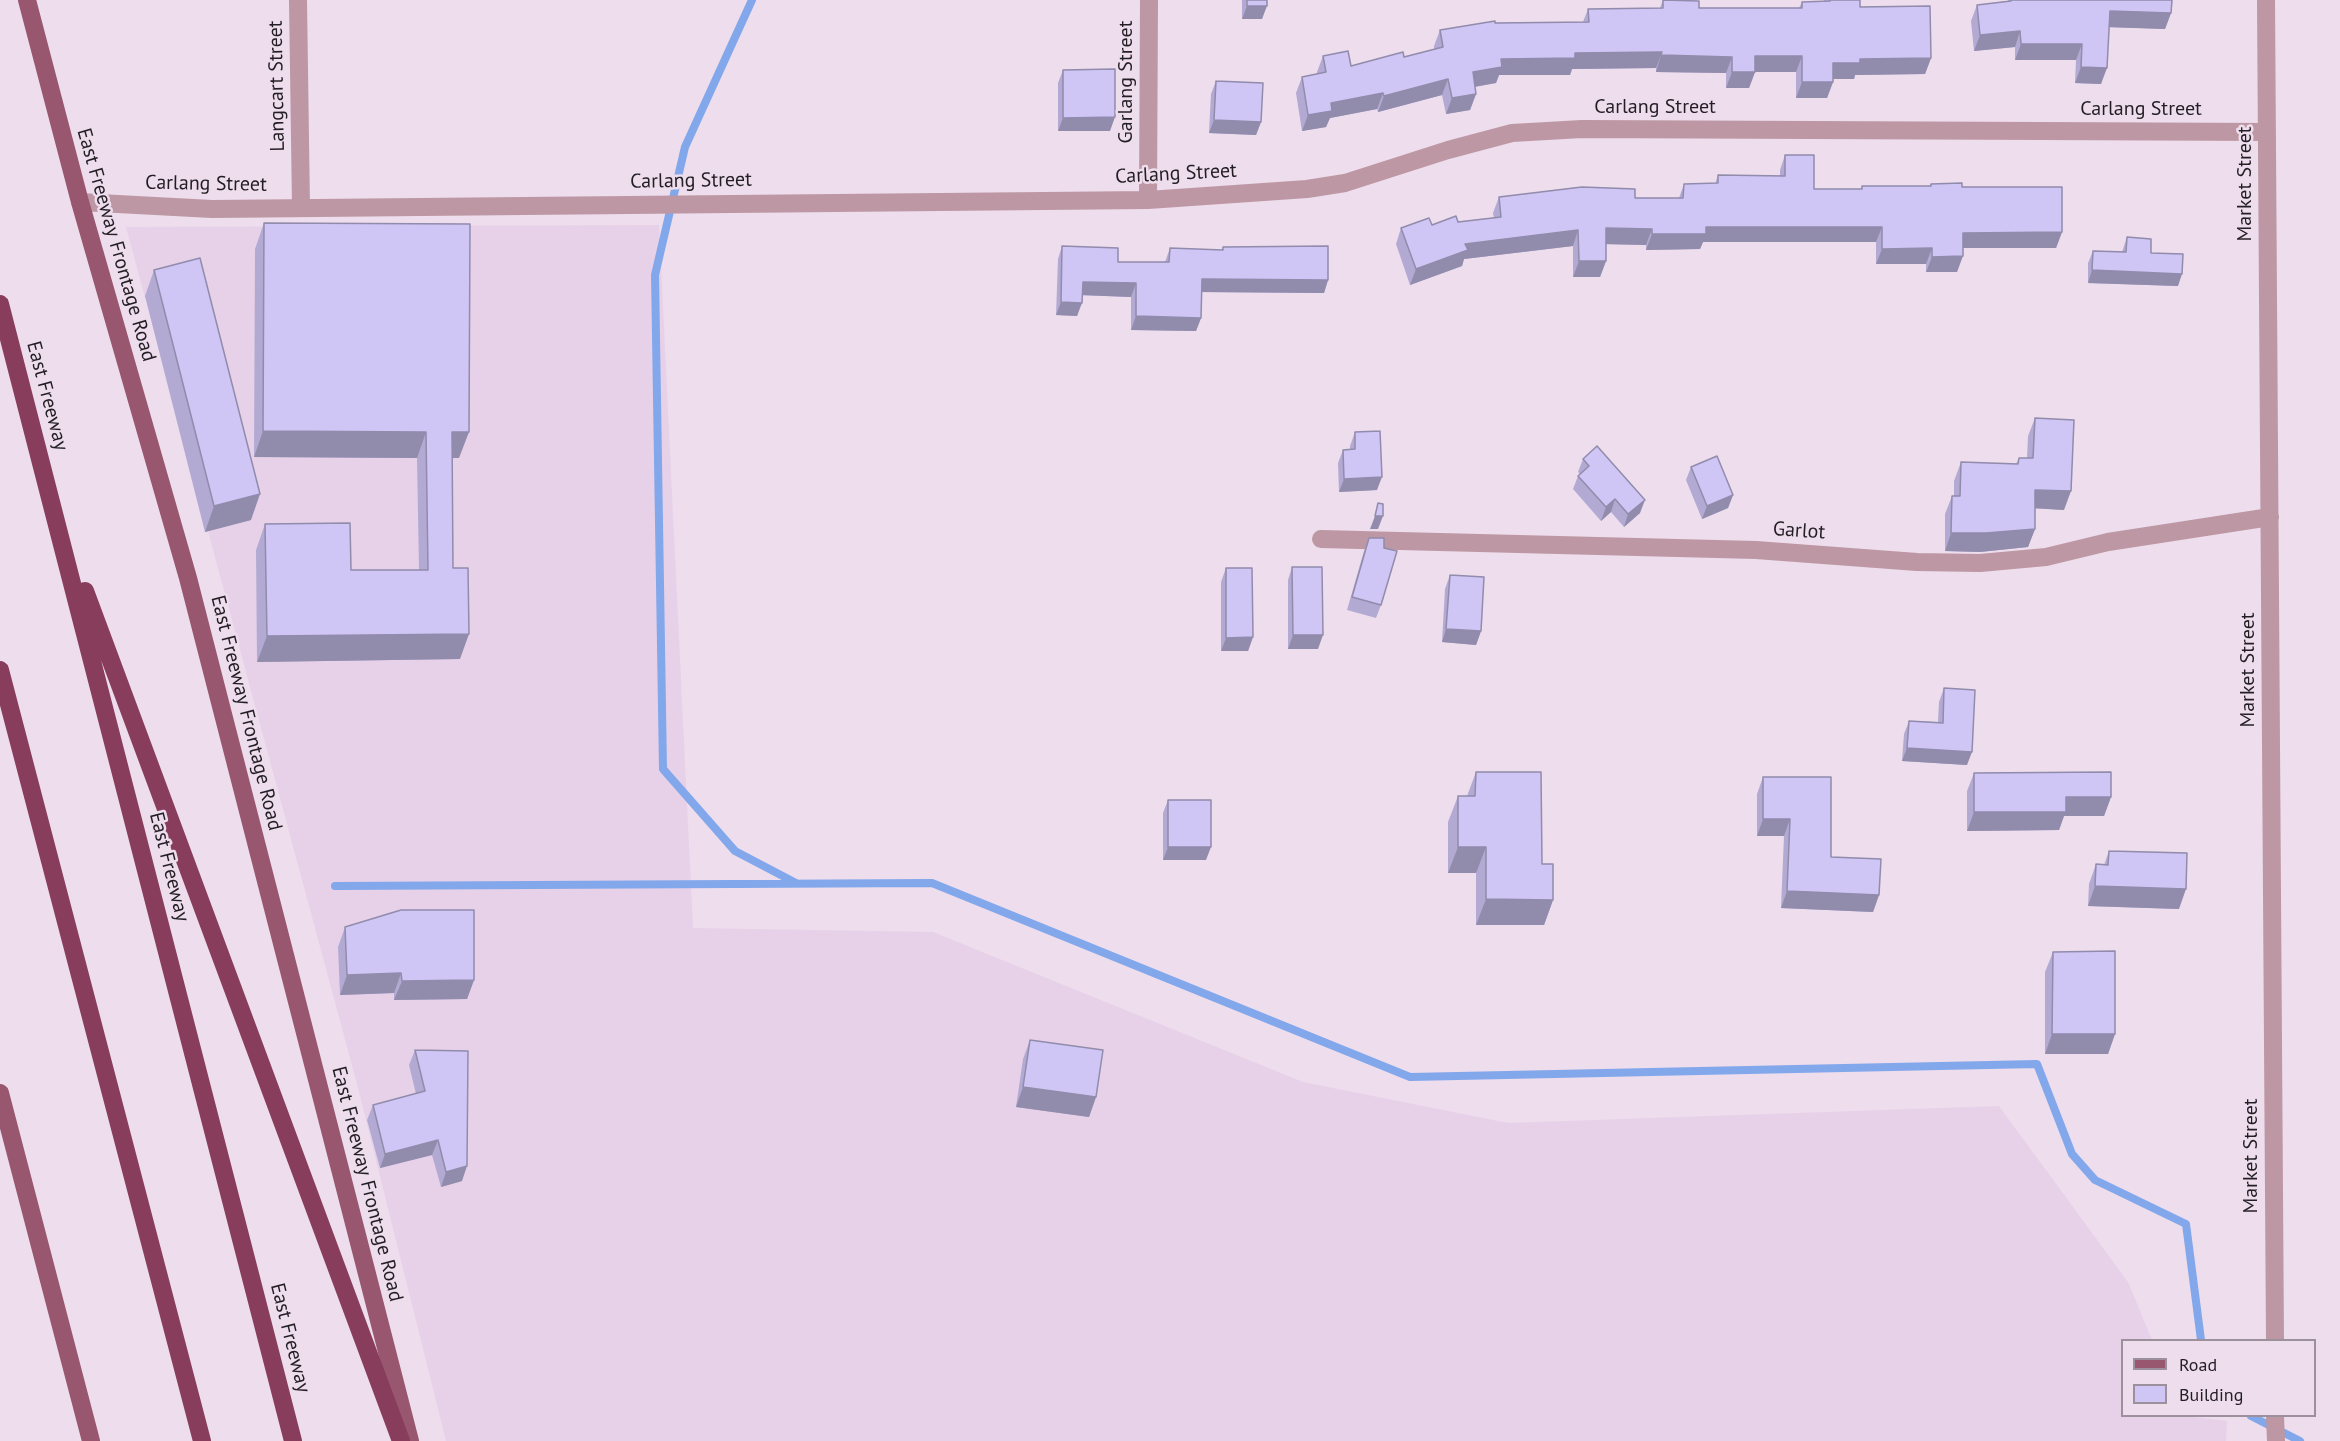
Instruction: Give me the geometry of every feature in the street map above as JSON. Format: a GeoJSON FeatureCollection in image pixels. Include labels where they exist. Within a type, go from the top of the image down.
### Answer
{"type":"FeatureCollection","features":[{"type":"Feature","properties":{"kind":"highway","name":"East Freeway"},"geometry":{"type":"LineString","coordinates":[[0,304],[293,1441]]}},
{"type":"Feature","properties":{"kind":"highway"},"geometry":{"type":"LineString","coordinates":[[50,494],[194,888],[401,1441]]}},
{"type":"Feature","properties":{"kind":"highway"},"geometry":{"type":"LineString","coordinates":[[0,670],[202,1441]]}},
{"type":"Feature","properties":{"kind":"main road","name":"East Freeway Frontage Road"},"geometry":{"type":"LineString","coordinates":[[27,0],[80,202],[188,578],[410,1441]]}},
{"type":"Feature","properties":{"kind":"main road"},"geometry":{"type":"LineString","coordinates":[[0,1093],[91,1441]]}},
{"type":"Feature","properties":{"kind":"street","name":"Langcart Street"},"geometry":{"type":"LineString","coordinates":[[298,0],[301,207]]}},
{"type":"Feature","properties":{"kind":"street","name":"Garlang Street"},"geometry":{"type":"LineString","coordinates":[[1148,200],[1149,0]]}},
{"type":"Feature","properties":{"kind":"street","name":"Market Street"},"geometry":{"type":"LineString","coordinates":[[2266,0],[2275,1339]]}},
{"type":"Feature","properties":{"kind":"street","name":"Carlang Street"},"geometry":{"type":"LineString","coordinates":[[80,202],[212,209],[1148,200],[1307,189],[1345,183],[1448,150],[1512,133],[1582,129],[2267,132]]}},
{"type":"Feature","properties":{"kind":"street","name":"Garlot"},"geometry":{"type":"LineString","coordinates":[[1321,539],[1756,550],[1917,562],[1980,563],[2046,557],[2108,542],[2270,517]]}},
{"type":"Feature","properties":{"kind":"street"},"geometry":{"type":"LineString","coordinates":[[2275,1417],[2276,1441]]}},
{"type":"Feature","properties":{"kind":"shaded area"},"geometry":{"type":"Polygon","coordinates":[[[659,225],[693,928],[933,932],[1303,1082],[1508,1123],[1999,1106],[2128,1282],[2152,1339],[2121,1339],[2121,1417],[2194,1417],[2227,1421],[2226,1441],[446,1441],[356,1080],[126,227],[659,225]]]}},
{"type":"Feature","properties":{"kind":"building"},"geometry":{"type":"Polygon","coordinates":[[[1247,0],[1267,0],[1267,6],[1247,6],[1247,0]]]}},
{"type":"Feature","properties":{"kind":"building"},"geometry":{"type":"Polygon","coordinates":[[[1663,0],[1699,1],[1699,8],[1802,8],[1802,2],[1830,0],[1860,0],[1860,7],[1930,6],[1931,58],[1860,59],[1860,63],[1833,63],[1833,82],[1802,82],[1802,56],[1755,56],[1755,72],[1732,72],[1732,57],[1661,55],[1662,52],[1575,53],[1575,58],[1501,59],[1502,67],[1473,72],[1476,94],[1452,98],[1448,79],[1384,96],[1383,93],[1331,103],[1332,111],[1308,115],[1302,77],[1326,72],[1323,56],[1348,51],[1351,66],[1403,52],[1404,57],[1443,47],[1440,30],[1495,21],[1495,23],[1589,22],[1588,9],[1663,8],[1663,0]]]}},
{"type":"Feature","properties":{"kind":"building"},"geometry":{"type":"Polygon","coordinates":[[[2011,0],[2172,0],[2171,13],[2110,11],[2107,68],[2081,67],[2082,44],[2021,44],[2020,31],[1980,35],[1977,5],[2011,0]]]}},
{"type":"Feature","properties":{"kind":"building"},"geometry":{"type":"Polygon","coordinates":[[[1115,69],[1115,117],[1063,118],[1063,70],[1115,69]]]}},
{"type":"Feature","properties":{"kind":"building"},"geometry":{"type":"Polygon","coordinates":[[[1216,81],[1263,83],[1261,122],[1214,120],[1216,81]]]}},
{"type":"Feature","properties":{"kind":"building"},"geometry":{"type":"Polygon","coordinates":[[[1785,155],[1814,155],[1814,189],[1862,189],[1862,186],[1931,186],[1931,184],[1962,183],[1962,187],[2062,187],[2062,232],[1963,233],[1963,256],[1932,257],[1932,248],[1882,249],[1882,227],[1706,227],[1706,234],[1652,234],[1652,229],[1606,228],[1606,261],[1579,261],[1578,230],[1465,244],[1468,250],[1416,269],[1401,228],[1429,218],[1432,225],[1456,216],[1458,222],[1501,217],[1499,197],[1582,187],[1635,189],[1635,198],[1683,198],[1684,184],[1718,183],[1718,175],[1785,176],[1785,155]]]}},
{"type":"Feature","properties":{"kind":"building"},"geometry":{"type":"Polygon","coordinates":[[[264,223],[470,224],[469,432],[452,432],[453,568],[468,568],[469,634],[267,636],[265,524],[350,523],[351,570],[428,570],[426,432],[263,431],[264,223]]]}},
{"type":"Feature","properties":{"kind":"building"},"geometry":{"type":"Polygon","coordinates":[[[2127,237],[2151,239],[2151,253],[2183,254],[2182,274],[2092,270],[2093,251],[2126,252],[2127,237]]]}},
{"type":"Feature","properties":{"kind":"building"},"geometry":{"type":"Polygon","coordinates":[[[1062,246],[1118,248],[1118,262],[1169,262],[1170,248],[1223,250],[1223,247],[1328,246],[1328,280],[1202,279],[1201,318],[1136,316],[1136,283],[1083,282],[1082,303],[1061,302],[1062,246]]]}},
{"type":"Feature","properties":{"kind":"building"},"geometry":{"type":"Polygon","coordinates":[[[200,258],[260,494],[214,506],[154,270],[200,258]]]}},
{"type":"Feature","properties":{"kind":"building"},"geometry":{"type":"Polygon","coordinates":[[[2035,418],[2074,420],[2071,491],[2035,490],[2035,529],[1951,533],[1952,496],[1960,496],[1961,462],[2018,464],[2019,458],[2033,458],[2035,418]]]}},
{"type":"Feature","properties":{"kind":"building"},"geometry":{"type":"Polygon","coordinates":[[[1380,431],[1382,477],[1344,479],[1343,450],[1355,449],[1355,432],[1380,431]]]}},
{"type":"Feature","properties":{"kind":"building"},"geometry":{"type":"Polygon","coordinates":[[[1597,446],[1645,500],[1628,514],[1615,499],[1606,507],[1578,476],[1589,466],[1583,459],[1597,446]]]}},
{"type":"Feature","properties":{"kind":"building"},"geometry":{"type":"Polygon","coordinates":[[[1717,456],[1733,495],[1707,506],[1691,467],[1717,456]]]}},
{"type":"Feature","properties":{"kind":"building"},"geometry":{"type":"Polygon","coordinates":[[[1378,503],[1383,504],[1383,516],[1375,516],[1378,503]]]}},
{"type":"Feature","properties":{"kind":"building"},"geometry":{"type":"Polygon","coordinates":[[[1369,538],[1384,538],[1384,548],[1397,551],[1381,605],[1352,597],[1369,538]]]}},
{"type":"Feature","properties":{"kind":"building"},"geometry":{"type":"Polygon","coordinates":[[[1292,567],[1322,567],[1323,635],[1293,635],[1292,567]]]}},
{"type":"Feature","properties":{"kind":"building"},"geometry":{"type":"Polygon","coordinates":[[[1226,568],[1252,568],[1253,637],[1226,638],[1226,568]]]}},
{"type":"Feature","properties":{"kind":"building"},"geometry":{"type":"Polygon","coordinates":[[[1450,575],[1484,577],[1481,631],[1446,629],[1450,575]]]}},
{"type":"Feature","properties":{"kind":"building"},"geometry":{"type":"Polygon","coordinates":[[[1944,688],[1975,690],[1972,752],[1907,748],[1909,721],[1943,723],[1944,688]]]}},
{"type":"Feature","properties":{"kind":"building"},"geometry":{"type":"Polygon","coordinates":[[[1476,772],[1541,772],[1542,864],[1553,864],[1553,900],[1486,899],[1486,847],[1458,847],[1458,796],[1475,796],[1476,772]]]}},
{"type":"Feature","properties":{"kind":"building"},"geometry":{"type":"Polygon","coordinates":[[[2111,772],[2111,797],[2066,797],[2066,812],[1974,812],[1974,773],[2111,772]]]}},
{"type":"Feature","properties":{"kind":"building"},"geometry":{"type":"Polygon","coordinates":[[[1763,777],[1831,777],[1831,857],[1881,859],[1879,895],[1787,891],[1790,819],[1763,819],[1763,777]]]}},
{"type":"Feature","properties":{"kind":"building"},"geometry":{"type":"Polygon","coordinates":[[[1168,800],[1211,800],[1211,847],[1168,847],[1168,800]]]}},
{"type":"Feature","properties":{"kind":"building"},"geometry":{"type":"Polygon","coordinates":[[[2109,851],[2187,853],[2186,889],[2095,886],[2096,864],[2108,865],[2109,851]]]}},
{"type":"Feature","properties":{"kind":"building"},"geometry":{"type":"Polygon","coordinates":[[[401,910],[474,910],[474,980],[402,981],[401,973],[347,975],[345,927],[401,910]]]}},
{"type":"Feature","properties":{"kind":"building"},"geometry":{"type":"Polygon","coordinates":[[[2115,951],[2115,1034],[2052,1034],[2053,952],[2115,951]]]}},
{"type":"Feature","properties":{"kind":"building"},"geometry":{"type":"Polygon","coordinates":[[[1030,1040],[1103,1050],[1096,1097],[1023,1087],[1030,1040]]]}},
{"type":"Feature","properties":{"kind":"building"},"geometry":{"type":"Polygon","coordinates":[[[415,1050],[468,1051],[467,1166],[446,1172],[438,1140],[385,1154],[373,1105],[425,1091],[415,1050]]]}},
{"type":"Feature","properties":{"kind":"waterway"},"geometry":{"type":"LineString","coordinates":[[752,0],[685,147],[655,275],[663,769],[735,851],[796,883]]}},
{"type":"Feature","properties":{"kind":"waterway"},"geometry":{"type":"LineString","coordinates":[[335,886],[932,883],[1410,1077],[2037,1064],[2072,1154],[2095,1180],[2186,1224],[2201,1339]]}},
{"type":"Feature","properties":{"kind":"waterway"},"geometry":{"type":"LineString","coordinates":[[2253,1417],[2300,1441]]}}]}
